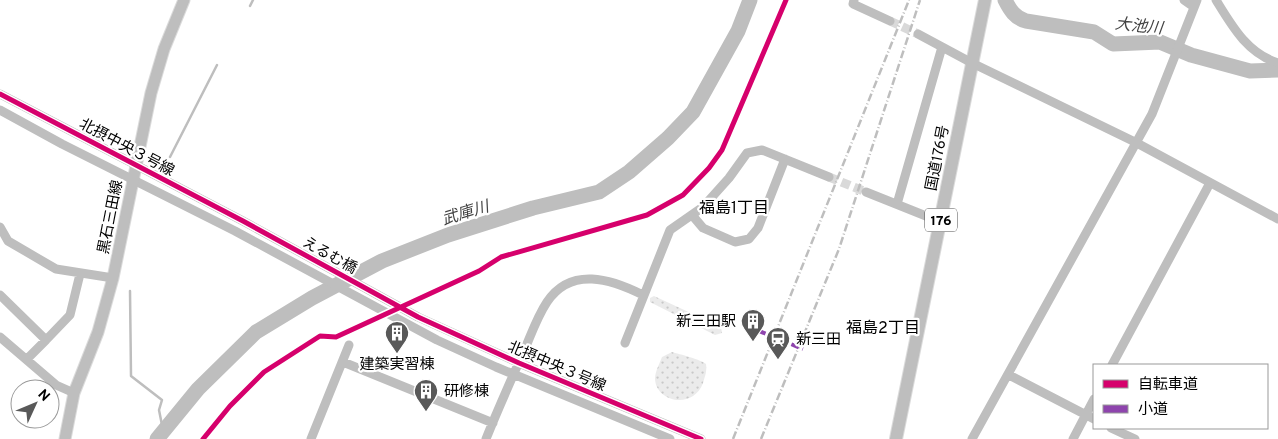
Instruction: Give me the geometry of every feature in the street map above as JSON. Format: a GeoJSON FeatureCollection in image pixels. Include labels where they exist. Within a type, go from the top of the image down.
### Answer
{"type":"FeatureCollection","features":[{"type":"Feature","properties":{"kind":"highway","name":"国道176号"},"geometry":{"type":"LineString","coordinates":[[896,439],[985,0]]}},
{"type":"Feature","properties":{"kind":"main road","name":"黒石三田線"},"geometry":{"type":"LineString","coordinates":[[65,439],[74,393],[98,332],[113,278],[151,93],[164,50],[184,0]]}},
{"type":"Feature","properties":{"kind":"street"},"geometry":{"type":"LineString","coordinates":[[854,0],[853,4],[890,21]]}},
{"type":"Feature","properties":{"kind":"street"},"geometry":{"type":"LineString","coordinates":[[972,439],[1152,114],[1196,3],[1184,0]]}},
{"type":"Feature","properties":{"kind":"street"},"geometry":{"type":"LineString","coordinates":[[1216,0],[1241,40],[1269,60],[1278,63]]}},
{"type":"Feature","properties":{"kind":"street"},"geometry":{"type":"LineString","coordinates":[[918,34],[972,63],[1135,142],[1278,219]]}},
{"type":"Feature","properties":{"kind":"street"},"geometry":{"type":"LineString","coordinates":[[897,204],[942,47]]}},
{"type":"Feature","properties":{"kind":"street","name":"北摂中央３号線"},"geometry":{"type":"LineString","coordinates":[[0,94],[243,220]]}},
{"type":"Feature","properties":{"kind":"street","name":"北摂中央３号線"},"geometry":{"type":"LineString","coordinates":[[0,110],[235,231]]}},
{"type":"Feature","properties":{"kind":"street"},"geometry":{"type":"LineString","coordinates":[[625,343],[670,230],[692,215],[722,187],[747,153],[762,150],[829,177]]}},
{"type":"Feature","properties":{"kind":"street"},"geometry":{"type":"LineString","coordinates":[[692,215],[702,228],[735,242],[748,239],[758,228],[785,159]]}},
{"type":"Feature","properties":{"kind":"street"},"geometry":{"type":"LineString","coordinates":[[1113,364],[1210,183]]}},
{"type":"Feature","properties":{"kind":"street"},"geometry":{"type":"LineString","coordinates":[[866,192],[941,222]]}},
{"type":"Feature","properties":{"kind":"street","name":"えるむ橋"},"geometry":{"type":"LineString","coordinates":[[243,220],[406,311]]}},
{"type":"Feature","properties":{"kind":"street"},"geometry":{"type":"LineString","coordinates":[[0,227],[4,244],[56,269],[113,278]]}},
{"type":"Feature","properties":{"kind":"street","name":"えるむ橋"},"geometry":{"type":"LineString","coordinates":[[235,231],[394,316]]}},
{"type":"Feature","properties":{"kind":"street"},"geometry":{"type":"LineString","coordinates":[[27,359],[70,316],[80,274]]}},
{"type":"Feature","properties":{"kind":"street"},"geometry":{"type":"LineString","coordinates":[[486,439],[547,302],[557,290],[577,280],[602,279],[613,281],[643,295]]}},
{"type":"Feature","properties":{"kind":"street"},"geometry":{"type":"LineString","coordinates":[[0,295],[46,340]]}},
{"type":"Feature","properties":{"kind":"street","name":"北摂中央３号線"},"geometry":{"type":"LineString","coordinates":[[406,311],[519,363],[701,439]]}},
{"type":"Feature","properties":{"kind":"street","name":"北摂中央３号線"},"geometry":{"type":"LineString","coordinates":[[394,316],[437,340],[670,439]]}},
{"type":"Feature","properties":{"kind":"street"},"geometry":{"type":"LineString","coordinates":[[0,337],[56,385],[74,393]]}},
{"type":"Feature","properties":{"kind":"street"},"geometry":{"type":"LineString","coordinates":[[311,439],[349,345]]}},
{"type":"Feature","properties":{"kind":"street"},"geometry":{"type":"LineString","coordinates":[[343,362],[493,424]]}},
{"type":"Feature","properties":{"kind":"street"},"geometry":{"type":"LineString","coordinates":[[1009,375],[1090,417]]}},
{"type":"Feature","properties":{"kind":"street"},"geometry":{"type":"LineString","coordinates":[[1073,439],[1090,417],[1093,404]]}},
{"type":"Feature","properties":{"kind":"street"},"geometry":{"type":"LineString","coordinates":[[1113,429],[1134,439]]}},
{"type":"Feature","properties":{"kind":"shaded area"},"geometry":{"type":"Polygon","coordinates":[[[654,296],[721,327],[722,333],[715,335],[650,302],[650,298],[654,296]]]}},
{"type":"Feature","properties":{"kind":"shaded area"},"geometry":{"type":"Polygon","coordinates":[[[672,352],[706,364],[703,383],[698,392],[684,400],[676,400],[662,393],[657,387],[655,379],[662,357],[672,352]]]}},
{"type":"Feature","properties":{"kind":"waterway"},"geometry":{"type":"LineString","coordinates":[[250,6],[253,0]]}},
{"type":"Feature","properties":{"kind":"waterway","name":"武庫川"},"geometry":{"type":"LineString","coordinates":[[157,439],[198,389],[256,332],[312,298],[382,261],[448,235],[533,208],[599,192],[629,172],[668,138],[693,112],[738,31],[750,0]]}},
{"type":"Feature","properties":{"kind":"waterway","name":"大池川"},"geometry":{"type":"LineString","coordinates":[[1005,0],[1013,13],[1022,20],[1094,32],[1113,44],[1160,42],[1191,55],[1250,71],[1278,70]]}},
{"type":"Feature","properties":{"kind":"waterway"},"geometry":{"type":"LineString","coordinates":[[170,157],[217,65]]}},
{"type":"Feature","properties":{"kind":"waterway"},"geometry":{"type":"LineString","coordinates":[[130,291],[131,376],[162,400],[159,410],[163,430]]}},
{"type":"Feature","properties":{"kind":"tunnel"},"geometry":{"type":"LineString","coordinates":[[890,21],[918,34]]}},
{"type":"Feature","properties":{"kind":"tunnel"},"geometry":{"type":"LineString","coordinates":[[829,177],[866,192]]}},
{"type":"Feature","properties":{"kind":"railway"},"geometry":{"type":"LineString","coordinates":[[733,439],[909,0]]}},
{"type":"Feature","properties":{"kind":"railway"},"geometry":{"type":"LineString","coordinates":[[761,439],[839,249],[920,0]]}},
{"type":"Feature","properties":{"kind":"marked path"},"geometry":{"type":"LineString","coordinates":[[747,326],[803,349]]}},
{"type":"Feature","properties":{"kind":"cycle path"},"geometry":{"type":"LineString","coordinates":[[203,439],[230,406],[264,372],[320,336],[336,337],[479,271],[501,257],[647,215],[683,195],[709,168],[722,150],[786,0]]}},
{"type":"Feature","properties":{"kind":"cycle path"},"geometry":{"type":"LineString","coordinates":[[0,94],[243,221],[418,317],[519,363],[701,439]]}},
{"type":"Feature","properties":{"kind":"place","name":"新三田駅"},"geometry":{"type":"Point","coordinates":[753,342]}},
{"type":"Feature","properties":{"kind":"place","name":"建築実習棟"},"geometry":{"type":"Point","coordinates":[397,354]}},
{"type":"Feature","properties":{"kind":"place","name":"新三田"},"geometry":{"type":"Point","coordinates":[778,360]}},
{"type":"Feature","properties":{"kind":"place","name":"研修棟"},"geometry":{"type":"Point","coordinates":[426,412]}},
{"type":"Feature","properties":{"kind":"district","name":"福島1丁目"},"geometry":{"type":"Point","coordinates":[734,207]}},
{"type":"Feature","properties":{"kind":"district","name":"福島2丁目"},"geometry":{"type":"Point","coordinates":[883,327]}}]}
